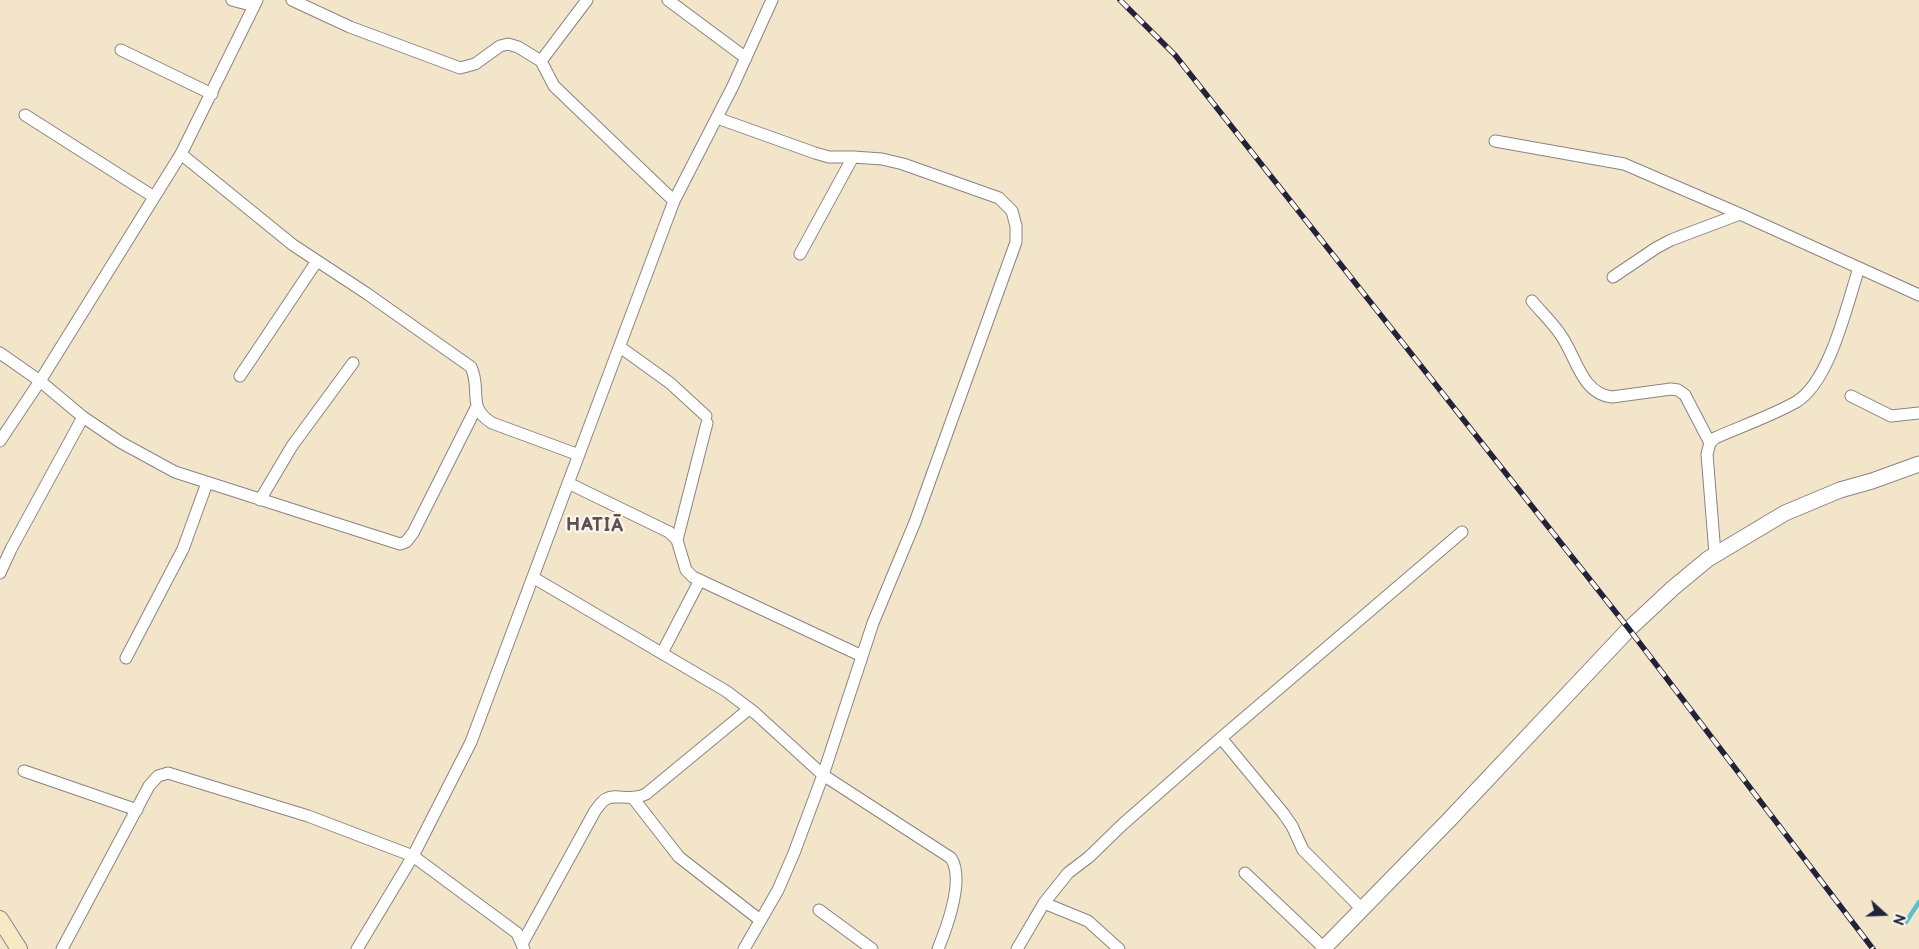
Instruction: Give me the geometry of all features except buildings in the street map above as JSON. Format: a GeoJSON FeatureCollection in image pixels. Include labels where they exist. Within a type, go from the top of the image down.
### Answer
{"type":"FeatureCollection","features":[{"type":"Feature","properties":{"kind":"main road"},"geometry":{"type":"LineString","coordinates":[[0,919],[19,949]]}},
{"type":"Feature","properties":{"kind":"street"},"geometry":{"type":"LineString","coordinates":[[0,442],[182,154],[256,3],[232,0]]}},
{"type":"Feature","properties":{"kind":"street"},"geometry":{"type":"LineString","coordinates":[[292,0],[350,27],[460,68],[475,64],[500,46],[508,44],[518,47],[540,60],[554,86],[674,202]]}},
{"type":"Feature","properties":{"kind":"street"},"geometry":{"type":"LineString","coordinates":[[540,60],[587,0]]}},
{"type":"Feature","properties":{"kind":"street"},"geometry":{"type":"LineString","coordinates":[[668,0],[746,58]]}},
{"type":"Feature","properties":{"kind":"street"},"geometry":{"type":"LineString","coordinates":[[357,949],[413,856],[471,742],[674,202],[746,58],[772,0]]}},
{"type":"Feature","properties":{"kind":"street"},"geometry":{"type":"LineString","coordinates":[[121,50],[212,94]]}},
{"type":"Feature","properties":{"kind":"street"},"geometry":{"type":"LineString","coordinates":[[25,115],[154,197]]}},
{"type":"Feature","properties":{"kind":"street"},"geometry":{"type":"LineString","coordinates":[[716,118],[829,157],[853,156],[882,159],[903,164],[999,198],[1012,211],[1016,234],[1016,242],[915,522],[872,623],[824,775],[778,890],[744,949]]}},
{"type":"Feature","properties":{"kind":"street"},"geometry":{"type":"LineString","coordinates":[[1495,141],[1624,164],[1919,295]]}},
{"type":"Feature","properties":{"kind":"street"},"geometry":{"type":"LineString","coordinates":[[0,353],[40,381],[83,417],[120,442],[175,472],[394,543],[406,542],[413,533],[476,408],[475,376],[471,367],[366,293],[293,245],[182,154]]}},
{"type":"Feature","properties":{"kind":"street"},"geometry":{"type":"LineString","coordinates":[[800,254],[853,156]]}},
{"type":"Feature","properties":{"kind":"street"},"geometry":{"type":"LineString","coordinates":[[1613,277],[1671,240],[1740,214]]}},
{"type":"Feature","properties":{"kind":"street"},"geometry":{"type":"LineString","coordinates":[[240,376],[317,261]]}},
{"type":"Feature","properties":{"kind":"street"},"geometry":{"type":"LineString","coordinates":[[1715,554],[1707,454],[1710,443],[1715,438],[1797,401],[1810,391],[1827,365],[1859,268]]}},
{"type":"Feature","properties":{"kind":"street"},"geometry":{"type":"LineString","coordinates":[[1532,301],[1561,334],[1582,377],[1597,393],[1604,397],[1612,397],[1671,389],[1678,390],[1685,395],[1710,443]]}},
{"type":"Feature","properties":{"kind":"street"},"geometry":{"type":"LineString","coordinates":[[620,347],[670,383],[706,420],[677,540],[686,570],[693,577],[862,656]]}},
{"type":"Feature","properties":{"kind":"street"},"geometry":{"type":"LineString","coordinates":[[260,500],[292,446],[353,363]]}},
{"type":"Feature","properties":{"kind":"street"},"geometry":{"type":"LineString","coordinates":[[1851,396],[1891,416],[1919,413]]}},
{"type":"Feature","properties":{"kind":"street"},"geometry":{"type":"LineString","coordinates":[[476,408],[483,417],[492,423],[578,455]]}},
{"type":"Feature","properties":{"kind":"street"},"geometry":{"type":"LineString","coordinates":[[0,573],[11,549],[83,417]]}},
{"type":"Feature","properties":{"kind":"street"},"geometry":{"type":"LineString","coordinates":[[1245,873],[1323,949],[1629,630],[1673,588],[1715,554],[1785,513],[1840,490],[1919,464]]}},
{"type":"Feature","properties":{"kind":"street"},"geometry":{"type":"LineString","coordinates":[[568,482],[663,529],[677,540]]}},
{"type":"Feature","properties":{"kind":"street"},"geometry":{"type":"LineString","coordinates":[[126,658],[183,549],[207,483]]}},
{"type":"Feature","properties":{"kind":"street"},"geometry":{"type":"LineString","coordinates":[[1017,949],[1044,903],[1068,873],[1089,857],[1123,824],[1221,738],[1462,532]]}},
{"type":"Feature","properties":{"kind":"street"},"geometry":{"type":"LineString","coordinates":[[534,578],[726,691],[824,775],[951,858],[955,864],[956,877],[952,908],[938,949]]}},
{"type":"Feature","properties":{"kind":"street"},"geometry":{"type":"LineString","coordinates":[[662,653],[700,580]]}},
{"type":"Feature","properties":{"kind":"street"},"geometry":{"type":"LineString","coordinates":[[523,945],[595,811],[606,799],[612,797],[638,799],[655,789],[749,709]]}},
{"type":"Feature","properties":{"kind":"street"},"geometry":{"type":"LineString","coordinates":[[1221,738],[1283,813],[1292,826],[1303,850],[1362,909]]}},
{"type":"Feature","properties":{"kind":"street"},"geometry":{"type":"LineString","coordinates":[[24,771],[137,810]]}},
{"type":"Feature","properties":{"kind":"street"},"geometry":{"type":"LineString","coordinates":[[62,949],[149,786],[158,776],[168,774],[308,816],[413,856],[517,933],[523,945]]}},
{"type":"Feature","properties":{"kind":"street"},"geometry":{"type":"LineString","coordinates":[[633,798],[678,857],[760,920]]}},
{"type":"Feature","properties":{"kind":"street"},"geometry":{"type":"LineString","coordinates":[[1044,903],[1088,920],[1119,949]]}},
{"type":"Feature","properties":{"kind":"street"},"geometry":{"type":"LineString","coordinates":[[818,910],[872,949]]}},
{"type":"Feature","properties":{"kind":"waterway"},"geometry":{"type":"LineString","coordinates":[[1906,922],[1919,902]]}},
{"type":"Feature","properties":{"kind":"railway"},"geometry":{"type":"LineString","coordinates":[[1120,0],[1175,55],[1629,629],[1873,949]]}},
{"type":"Feature","properties":{"kind":"district","name":"HATIĀ"},"geometry":{"type":"Point","coordinates":[595,526]}}]}
